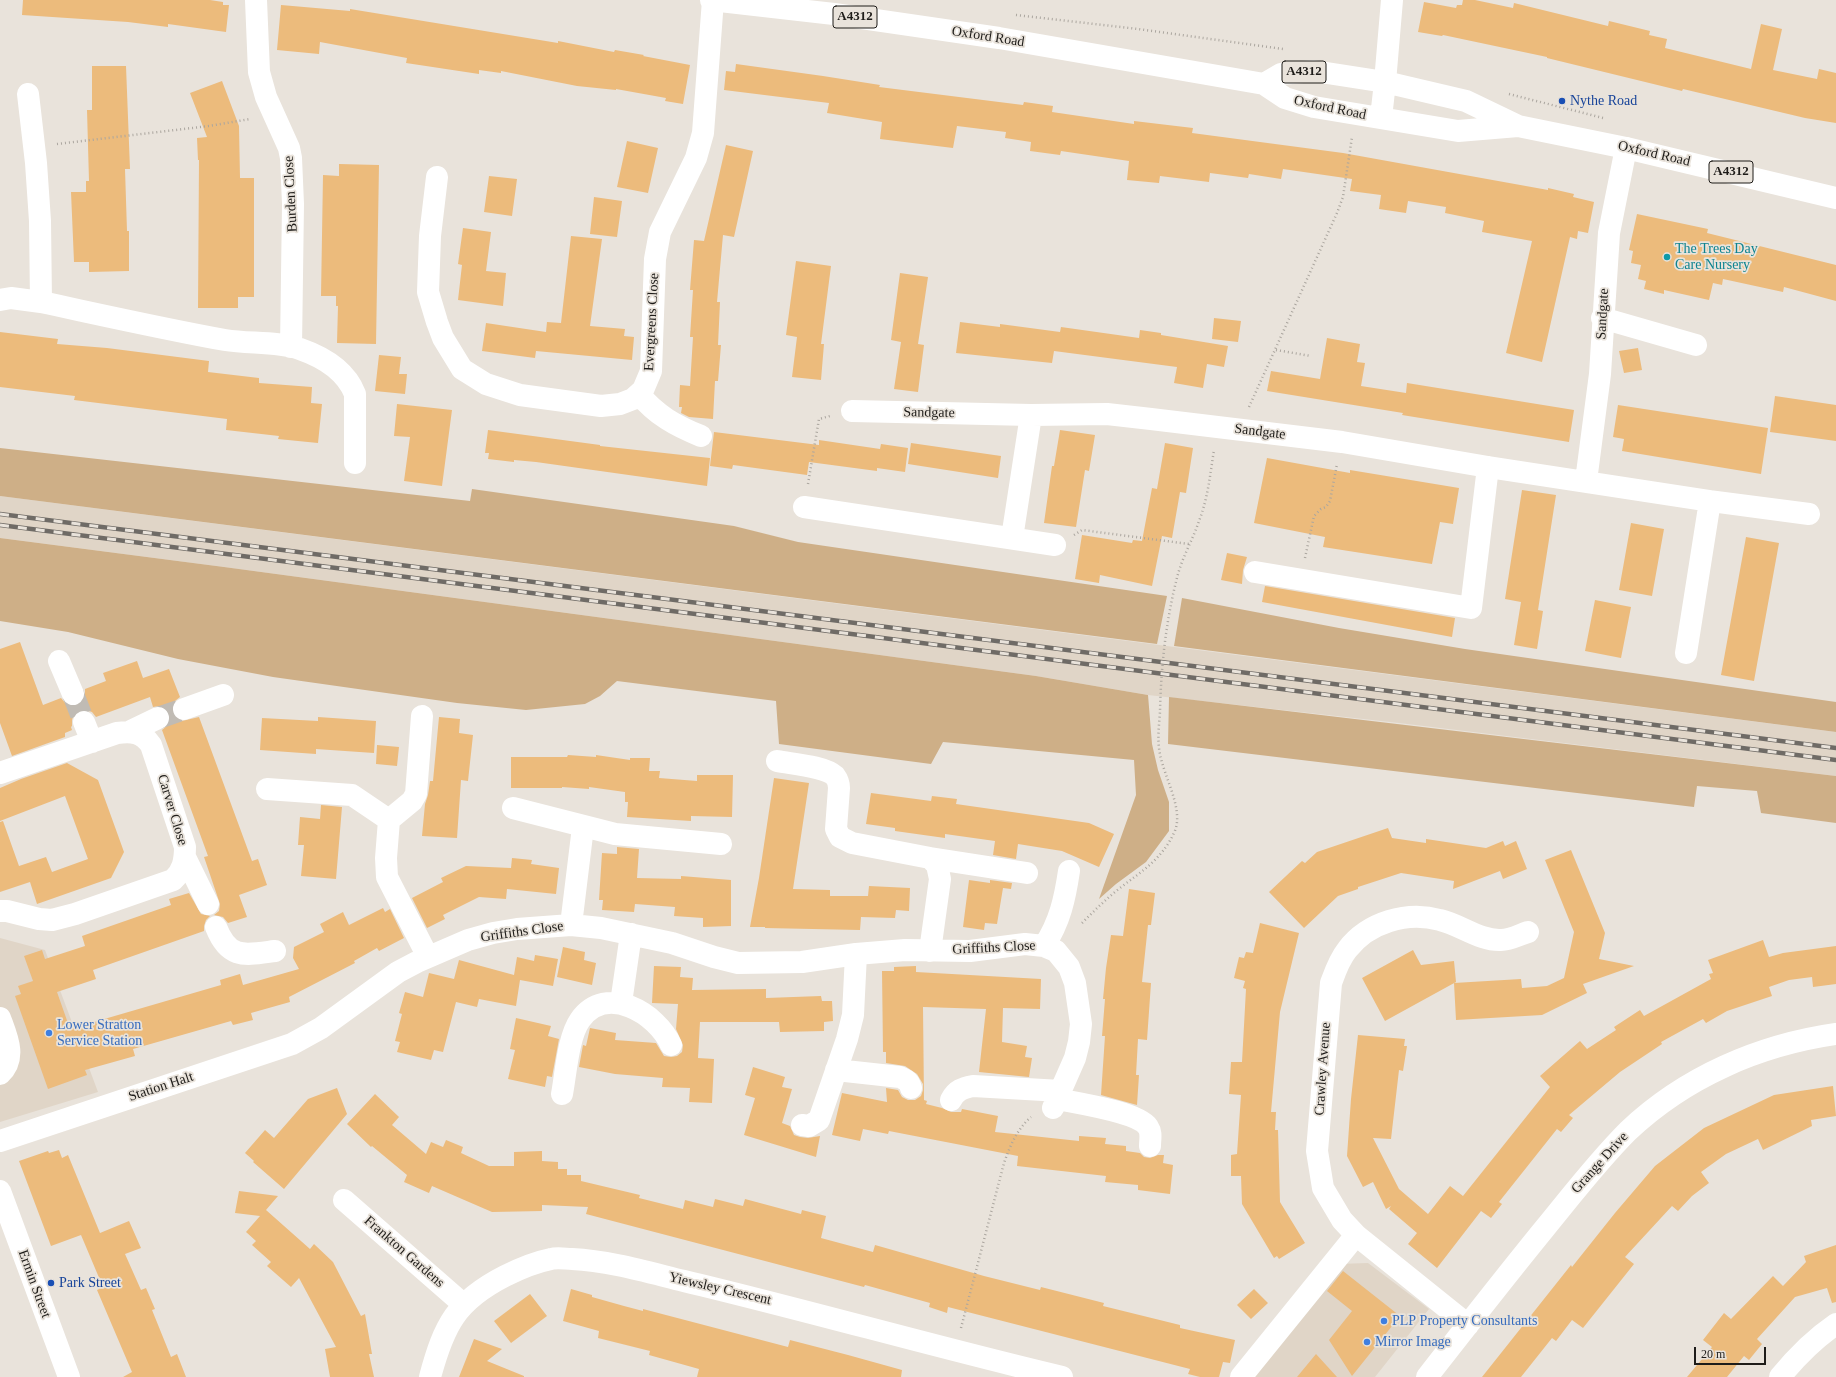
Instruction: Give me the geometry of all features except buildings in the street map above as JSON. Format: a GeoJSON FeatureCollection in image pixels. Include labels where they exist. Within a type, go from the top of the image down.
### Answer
{"type":"FeatureCollection","features":[{"type":"Feature","properties":{"kind":"street","name":"Burden Close"},"geometry":{"type":"LineString","coordinates":[[256,0],[259,72],[266,97],[291,158],[293,204],[292,347]]}},
{"type":"Feature","properties":{"kind":"street","name":"Oxford Road"},"geometry":{"type":"LineString","coordinates":[[712,0],[834,14],[999,38],[1264,84],[1285,98],[1314,107],[1458,132],[1518,126]]}},
{"type":"Feature","properties":{"kind":"street","name":"Evergreens Close"},"geometry":{"type":"LineString","coordinates":[[639,394],[646,385],[651,371],[655,260],[657,243],[664,220],[696,158],[703,133],[712,0]]}},
{"type":"Feature","properties":{"kind":"street"},"geometry":{"type":"LineString","coordinates":[[1381,118],[1392,0]]}},
{"type":"Feature","properties":{"kind":"street","name":"Oxford Road"},"geometry":{"type":"LineString","coordinates":[[1264,84],[1281,74],[1314,72],[1385,82],[1466,101],[1518,126],[1626,148],[1836,198]]}},
{"type":"Feature","properties":{"kind":"street"},"geometry":{"type":"LineString","coordinates":[[28,94],[40,221],[41,302]]}},
{"type":"Feature","properties":{"kind":"street","name":"Sandgate"},"geometry":{"type":"LineString","coordinates":[[1586,481],[1600,374],[1602,318],[1609,234],[1626,148]]}},
{"type":"Feature","properties":{"kind":"street"},"geometry":{"type":"LineString","coordinates":[[437,177],[428,267],[430,298],[443,338],[462,369],[486,384],[520,395],[601,406],[627,402],[639,394],[656,413],[677,426],[701,436]]}},
{"type":"Feature","properties":{"kind":"street"},"geometry":{"type":"LineString","coordinates":[[0,300],[11,298],[41,302],[227,340],[292,347],[313,354],[341,372],[351,385],[355,394],[355,463]]}},
{"type":"Feature","properties":{"kind":"street"},"geometry":{"type":"LineString","coordinates":[[1602,318],[1696,345]]}},
{"type":"Feature","properties":{"kind":"street","name":"Sandgate"},"geometry":{"type":"LineString","coordinates":[[852,411],[1031,415],[1107,414],[1342,442],[1488,467],[1710,501],[1809,514]]}},
{"type":"Feature","properties":{"kind":"street"},"geometry":{"type":"LineString","coordinates":[[1012,538],[1031,415]]}},
{"type":"Feature","properties":{"kind":"street"},"geometry":{"type":"LineString","coordinates":[[1255,572],[1470,608],[1488,467]]}},
{"type":"Feature","properties":{"kind":"street"},"geometry":{"type":"LineString","coordinates":[[1686,654],[1710,501]]}},
{"type":"Feature","properties":{"kind":"street"},"geometry":{"type":"LineString","coordinates":[[804,507],[1054,545]]}},
{"type":"Feature","properties":{"kind":"street"},"geometry":{"type":"LineString","coordinates":[[60,661],[73,694]]}},
{"type":"Feature","properties":{"kind":"street"},"geometry":{"type":"LineString","coordinates":[[184,709],[223,695]]}},
{"type":"Feature","properties":{"kind":"street"},"geometry":{"type":"LineString","coordinates":[[422,716],[416,794],[412,801],[389,820],[386,858],[387,877],[428,957]]}},
{"type":"Feature","properties":{"kind":"street"},"geometry":{"type":"LineString","coordinates":[[0,773],[117,733],[131,731],[158,718]]}},
{"type":"Feature","properties":{"kind":"street"},"geometry":{"type":"LineString","coordinates":[[84,722],[92,742]]}},
{"type":"Feature","properties":{"kind":"street","name":"Carver Close"},"geometry":{"type":"LineString","coordinates":[[0,911],[8,911],[39,919],[52,920],[75,914],[173,880],[182,869],[185,857],[185,847],[151,745],[146,738],[131,731]]}},
{"type":"Feature","properties":{"kind":"street"},"geometry":{"type":"LineString","coordinates":[[777,761],[819,769],[835,776],[838,781],[839,788],[836,829],[840,837],[845,840],[930,858],[1027,873]]}},
{"type":"Feature","properties":{"kind":"street"},"geometry":{"type":"LineString","coordinates":[[267,789],[352,795],[389,820]]}},
{"type":"Feature","properties":{"kind":"street"},"geometry":{"type":"LineString","coordinates":[[513,808],[615,834],[721,844]]}},
{"type":"Feature","properties":{"kind":"street","name":"Griffiths Close"},"geometry":{"type":"LineString","coordinates":[[571,925],[583,827]]}},
{"type":"Feature","properties":{"kind":"street"},"geometry":{"type":"LineString","coordinates":[[185,857],[208,904]]}},
{"type":"Feature","properties":{"kind":"street","name":"Griffiths Close"},"geometry":{"type":"LineString","coordinates":[[930,858],[937,865],[940,878],[930,951]]}},
{"type":"Feature","properties":{"kind":"street"},"geometry":{"type":"LineString","coordinates":[[1044,946],[1052,934],[1064,904],[1069,871]]}},
{"type":"Feature","properties":{"kind":"street","name":"Crawley Avenue"},"geometry":{"type":"LineString","coordinates":[[1468,1325],[1356,1235],[1342,1220],[1323,1188],[1317,1151],[1329,993],[1337,966],[1347,950],[1360,937],[1374,927],[1396,919],[1412,916],[1442,920],[1489,939],[1501,940],[1528,932]]}},
{"type":"Feature","properties":{"kind":"street","name":"Griffiths Close"},"geometry":{"type":"LineString","coordinates":[[321,1028],[398,972],[428,957],[468,940],[493,933],[545,926],[571,925],[601,928],[672,943],[714,957],[738,963],[802,962],[856,954],[905,950],[970,951],[1024,944],[1044,946],[1056,951],[1069,967],[1075,983],[1081,1024],[1079,1042],[1075,1058],[1057,1099]]}},
{"type":"Feature","properties":{"kind":"street"},"geometry":{"type":"LineString","coordinates":[[216,927],[224,944],[231,950],[248,954],[275,951]]}},
{"type":"Feature","properties":{"kind":"street"},"geometry":{"type":"LineString","coordinates":[[621,1003],[631,934]]}},
{"type":"Feature","properties":{"kind":"street"},"geometry":{"type":"LineString","coordinates":[[802,1125],[810,1126],[819,1120],[847,1039],[853,1015],[856,954]]}},
{"type":"Feature","properties":{"kind":"street"},"geometry":{"type":"LineString","coordinates":[[562,1094],[574,1035],[580,1021],[587,1012],[594,1007],[612,1003],[621,1003],[645,1014],[659,1027],[671,1046]]}},
{"type":"Feature","properties":{"kind":"street"},"geometry":{"type":"LineString","coordinates":[[0,1018],[10,1053],[9,1062],[0,1074]]}},
{"type":"Feature","properties":{"kind":"street","name":"Station Halt"},"geometry":{"type":"LineString","coordinates":[[0,1141],[253,1058],[292,1044],[321,1028]]}},
{"type":"Feature","properties":{"kind":"street","name":"Grange Drive"},"geometry":{"type":"LineString","coordinates":[[1426,1377],[1588,1175],[1629,1131],[1649,1114],[1676,1093],[1738,1060],[1798,1040],[1836,1034]]}},
{"type":"Feature","properties":{"kind":"street"},"geometry":{"type":"LineString","coordinates":[[834,1078],[900,1077],[910,1083],[911,1088]]}},
{"type":"Feature","properties":{"kind":"street"},"geometry":{"type":"LineString","coordinates":[[951,1100],[957,1092],[964,1088],[973,1086],[1057,1099],[1136,1118],[1143,1122],[1150,1130],[1150,1146]]}},
{"type":"Feature","properties":{"kind":"street","name":"Ermin Street"},"geometry":{"type":"LineString","coordinates":[[0,1191],[69,1377]]}},
{"type":"Feature","properties":{"kind":"street","name":"Frankton Gardens"},"geometry":{"type":"LineString","coordinates":[[344,1200],[463,1304]]}},
{"type":"Feature","properties":{"kind":"street"},"geometry":{"type":"LineString","coordinates":[[1241,1377],[1356,1235]]}},
{"type":"Feature","properties":{"kind":"street","name":"Yiewsley Crescent"},"geometry":{"type":"LineString","coordinates":[[430,1377],[445,1334],[452,1319],[463,1304],[478,1291],[514,1272],[552,1258],[614,1264],[776,1303],[956,1350],[1037,1374],[1062,1377]]}},
{"type":"Feature","properties":{"kind":"street"},"geometry":{"type":"LineString","coordinates":[[1780,1377],[1794,1360],[1819,1335],[1836,1324]]}},
{"type":"Feature","properties":{"kind":"path"},"geometry":{"type":"LineString","coordinates":[[35,156],[62,143],[209,126],[274,115]]}},
{"type":"Feature","properties":{"kind":"path"},"geometry":{"type":"LineString","coordinates":[[1239,429],[1276,350],[1343,197],[1352,131]]}},
{"type":"Feature","properties":{"kind":"path"},"geometry":{"type":"LineString","coordinates":[[1276,350],[1311,356]]}},
{"type":"Feature","properties":{"kind":"path"},"geometry":{"type":"LineString","coordinates":[[804,507],[819,419],[852,411]]}},
{"type":"Feature","properties":{"kind":"path"},"geometry":{"type":"LineString","coordinates":[[1080,925],[1120,888],[1150,866],[1167,846],[1175,832],[1177,820],[1175,801],[1160,755],[1158,741],[1161,671],[1172,596],[1178,572],[1199,523],[1207,497],[1218,427]]}},
{"type":"Feature","properties":{"kind":"path"},"geometry":{"type":"LineString","coordinates":[[1300,580],[1314,516],[1317,512],[1326,507],[1330,501],[1342,442]]}},
{"type":"Feature","properties":{"kind":"path"},"geometry":{"type":"LineString","coordinates":[[1054,545],[1082,530],[1189,544]]}},
{"type":"Feature","properties":{"kind":"path"},"geometry":{"type":"LineString","coordinates":[[956,1350],[997,1190],[1010,1147],[1021,1126],[1057,1099]]}},
{"type":"Feature","properties":{"kind":"shaded area"},"geometry":{"type":"Polygon","coordinates":[[[0,448],[470,501],[472,489],[734,526],[798,542],[1167,596],[1157,644],[0,496],[0,448]]]}},
{"type":"Feature","properties":{"kind":"shaded area"},"geometry":{"type":"Polygon","coordinates":[[[0,496],[1836,732],[1836,776],[1399,723],[1148,695],[1036,676],[0,538],[0,496]]]}},
{"type":"Feature","properties":{"kind":"shaded area"},"geometry":{"type":"Polygon","coordinates":[[[0,538],[1036,676],[1148,695],[1152,744],[1158,770],[1169,802],[1169,831],[1146,862],[1116,884],[1099,899],[1136,795],[1134,760],[943,742],[931,764],[779,744],[776,701],[617,681],[600,696],[585,704],[526,710],[457,703],[273,677],[178,659],[68,632],[0,621],[0,538]]]}},
{"type":"Feature","properties":{"kind":"shaded area"},"geometry":{"type":"Polygon","coordinates":[[[1182,598],[1339,628],[1465,649],[1836,702],[1836,732],[1174,646],[1182,598]]]}},
{"type":"Feature","properties":{"kind":"shaded area"},"geometry":{"type":"Polygon","coordinates":[[[1169,697],[1836,776],[1836,823],[1761,813],[1757,791],[1697,786],[1694,807],[1168,744],[1169,697]]]}},
{"type":"Feature","properties":{"kind":"shaded area"},"geometry":{"type":"Polygon","coordinates":[[[0,938],[45,950],[98,1092],[0,1122],[0,938]]]}},
{"type":"Feature","properties":{"kind":"shaded area"},"geometry":{"type":"Polygon","coordinates":[[[1368,1263],[1429,1309],[1375,1377],[1250,1377],[1338,1264],[1368,1263]]]}},
{"type":"Feature","properties":{"kind":"tunnel"},"geometry":{"type":"LineString","coordinates":[[73,694],[84,722]]}},
{"type":"Feature","properties":{"kind":"tunnel"},"geometry":{"type":"LineString","coordinates":[[158,718],[184,709]]}},
{"type":"Feature","properties":{"kind":"railway"},"geometry":{"type":"LineString","coordinates":[[0,514],[1836,748]]}},
{"type":"Feature","properties":{"kind":"railway"},"geometry":{"type":"LineString","coordinates":[[0,525],[1836,760]]}},
{"type":"Feature","properties":{"kind":"place","name":"Nythe Road"},"geometry":{"type":"Point","coordinates":[1562,101]}},
{"type":"Feature","properties":{"kind":"place","name":"The Trees Day Care Nursery"},"geometry":{"type":"Point","coordinates":[1667,257]}},
{"type":"Feature","properties":{"kind":"place","name":"Lower Stratton Service Station"},"geometry":{"type":"Point","coordinates":[49,1033]}},
{"type":"Feature","properties":{"kind":"place","name":"Park Street"},"geometry":{"type":"Point","coordinates":[51,1283]}},
{"type":"Feature","properties":{"kind":"place","name":"PLP Property Consultants"},"geometry":{"type":"Point","coordinates":[1384,1321]}},
{"type":"Feature","properties":{"kind":"place","name":"Mirror Image"},"geometry":{"type":"Point","coordinates":[1367,1342]}}]}
